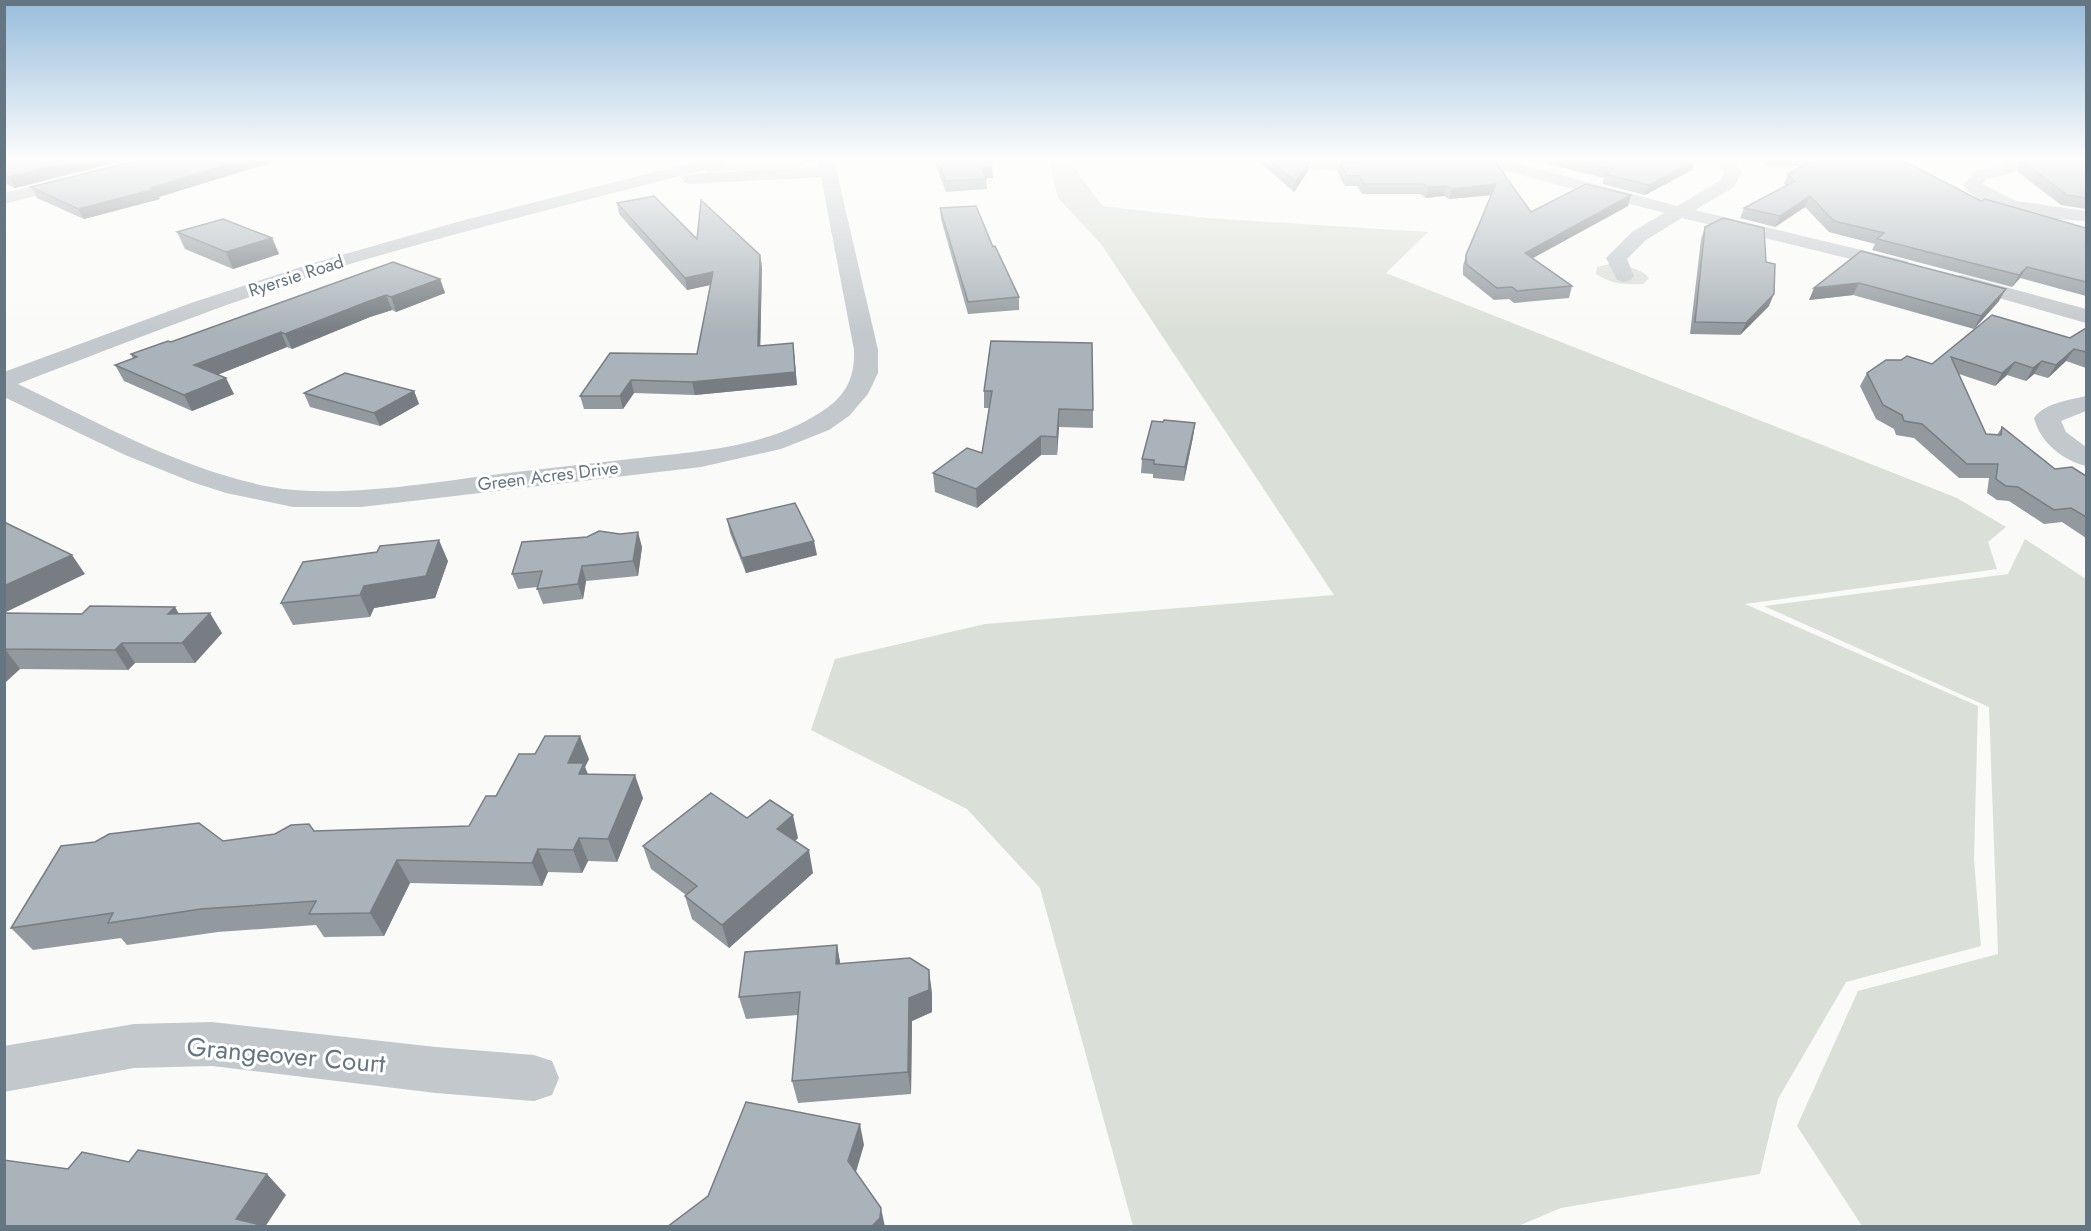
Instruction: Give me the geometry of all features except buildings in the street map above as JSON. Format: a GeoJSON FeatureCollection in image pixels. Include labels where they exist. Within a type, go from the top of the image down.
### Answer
{"type":"FeatureCollection","features":[{"type":"Feature","properties":{"kind":"street","name":"Ryersie Road"},"geometry":{"type":"LineString","coordinates":[[4,381],[153,324],[315,269],[495,217]]}},
{"type":"Feature","properties":{"kind":"street","name":"Green Acres Drive"},"geometry":{"type":"LineString","coordinates":[[4,387],[132,448],[233,486],[272,495],[310,500],[361,498],[701,459],[754,450],[799,435],[834,415],[856,393],[866,372],[866,350],[837,217]]}},
{"type":"Feature","properties":{"kind":"street"},"geometry":{"type":"LineString","coordinates":[[1624,276],[1616,258],[1639,236],[1671,217]]}},
{"type":"Feature","properties":{"kind":"street"},"geometry":{"type":"LineString","coordinates":[[1702,217],[1921,271]]}},
{"type":"Feature","properties":{"kind":"street"},"geometry":{"type":"LineString","coordinates":[[1944,277],[2086,316]]}},
{"type":"Feature","properties":{"kind":"street"},"geometry":{"type":"LineString","coordinates":[[2086,404],[2068,408],[2047,418],[2049,430],[2062,444],[2086,458]]}},
{"type":"Feature","properties":{"kind":"street","name":"Grangeover Court"},"geometry":{"type":"LineString","coordinates":[[4,1069],[134,1046],[212,1044],[436,1070],[534,1078]]}},
{"type":"Feature","properties":{"kind":"shaded area"},"geometry":{"type":"Polygon","coordinates":[[[1076,217],[1201,217],[1428,232],[1386,273],[1957,498],[2006,527],[1988,542],[1997,569],[1745,604],[1978,706],[1974,859],[1981,946],[1846,982],[1778,1099],[1760,1174],[1561,1208],[1518,1226],[1133,1226],[1040,888],[967,809],[811,730],[835,659],[985,624],[1334,595],[1101,244],[1076,217]]]}},
{"type":"Feature","properties":{"kind":"shaded area"},"geometry":{"type":"Polygon","coordinates":[[[1610,264],[1636,269],[1649,278],[1643,284],[1625,284],[1607,280],[1596,274],[1597,267],[1610,264]]]}},
{"type":"Feature","properties":{"kind":"shaded area"},"geometry":{"type":"Polygon","coordinates":[[[2025,539],[2086,579],[2086,1226],[1862,1226],[1797,1126],[1858,991],[1998,954],[1989,707],[1764,606],[2008,574],[2025,539]]]}}]}
